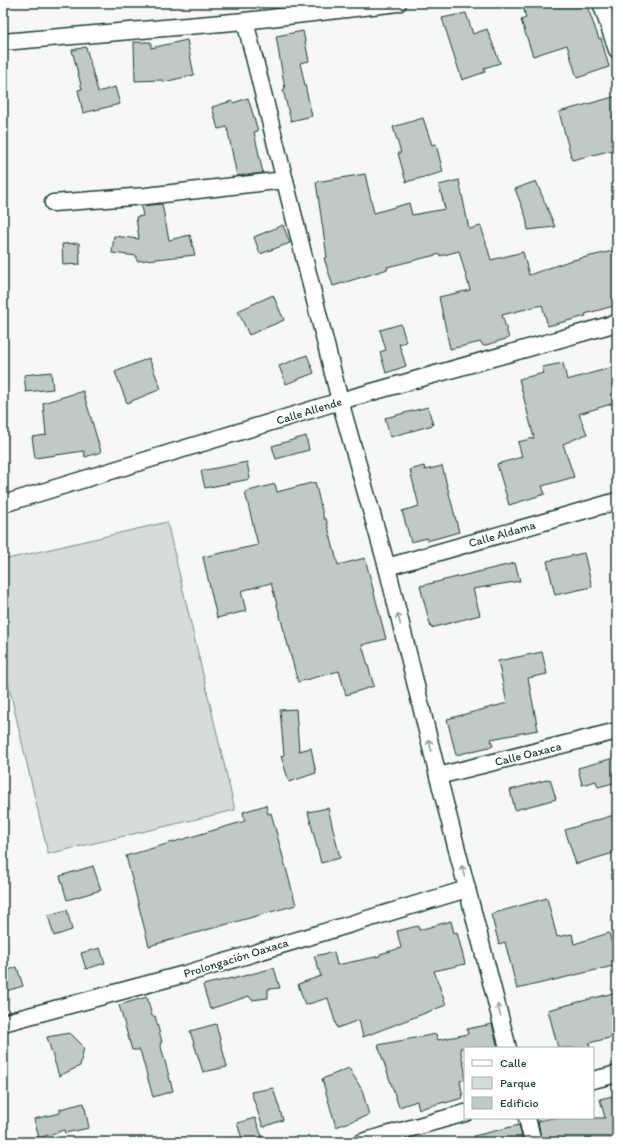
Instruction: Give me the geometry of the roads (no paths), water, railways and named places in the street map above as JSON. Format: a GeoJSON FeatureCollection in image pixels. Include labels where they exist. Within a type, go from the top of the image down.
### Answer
{"type":"FeatureCollection","features":[{"type":"Feature","properties":{"kind":"street"},"geometry":{"type":"LineString","coordinates":[[3,42],[245,21],[398,3]]}},
{"type":"Feature","properties":{"kind":"street"},"geometry":{"type":"LineString","coordinates":[[601,3],[617,50]]}},
{"type":"Feature","properties":{"kind":"street"},"geometry":{"type":"LineString","coordinates":[[245,21],[340,401],[387,567],[438,776],[508,1047]]}},
{"type":"Feature","properties":{"kind":"street"},"geometry":{"type":"LineString","coordinates":[[53,203],[146,196],[285,180]]}},
{"type":"Feature","properties":{"kind":"street","name":"Calle Allende"},"geometry":{"type":"LineString","coordinates":[[3,504],[340,401],[617,323]]}},
{"type":"Feature","properties":{"kind":"street","name":"Calle Aldama"},"geometry":{"type":"LineString","coordinates":[[387,567],[617,501]]}},
{"type":"Feature","properties":{"kind":"street","name":"Calle Oaxaca"},"geometry":{"type":"LineString","coordinates":[[438,776],[617,731]]}},
{"type":"Feature","properties":{"kind":"street","name":"Prolongación Oaxaca"},"geometry":{"type":"LineString","coordinates":[[3,1023],[185,974],[467,889]]}},
{"type":"Feature","properties":{"kind":"street"},"geometry":{"type":"LineString","coordinates":[[594,1080],[617,1074]]}},
{"type":"Feature","properties":{"kind":"street"},"geometry":{"type":"LineString","coordinates":[[362,1142],[464,1113]]}},
{"type":"Feature","properties":{"kind":"street"},"geometry":{"type":"LineString","coordinates":[[526,1119],[533,1142]]}}]}
